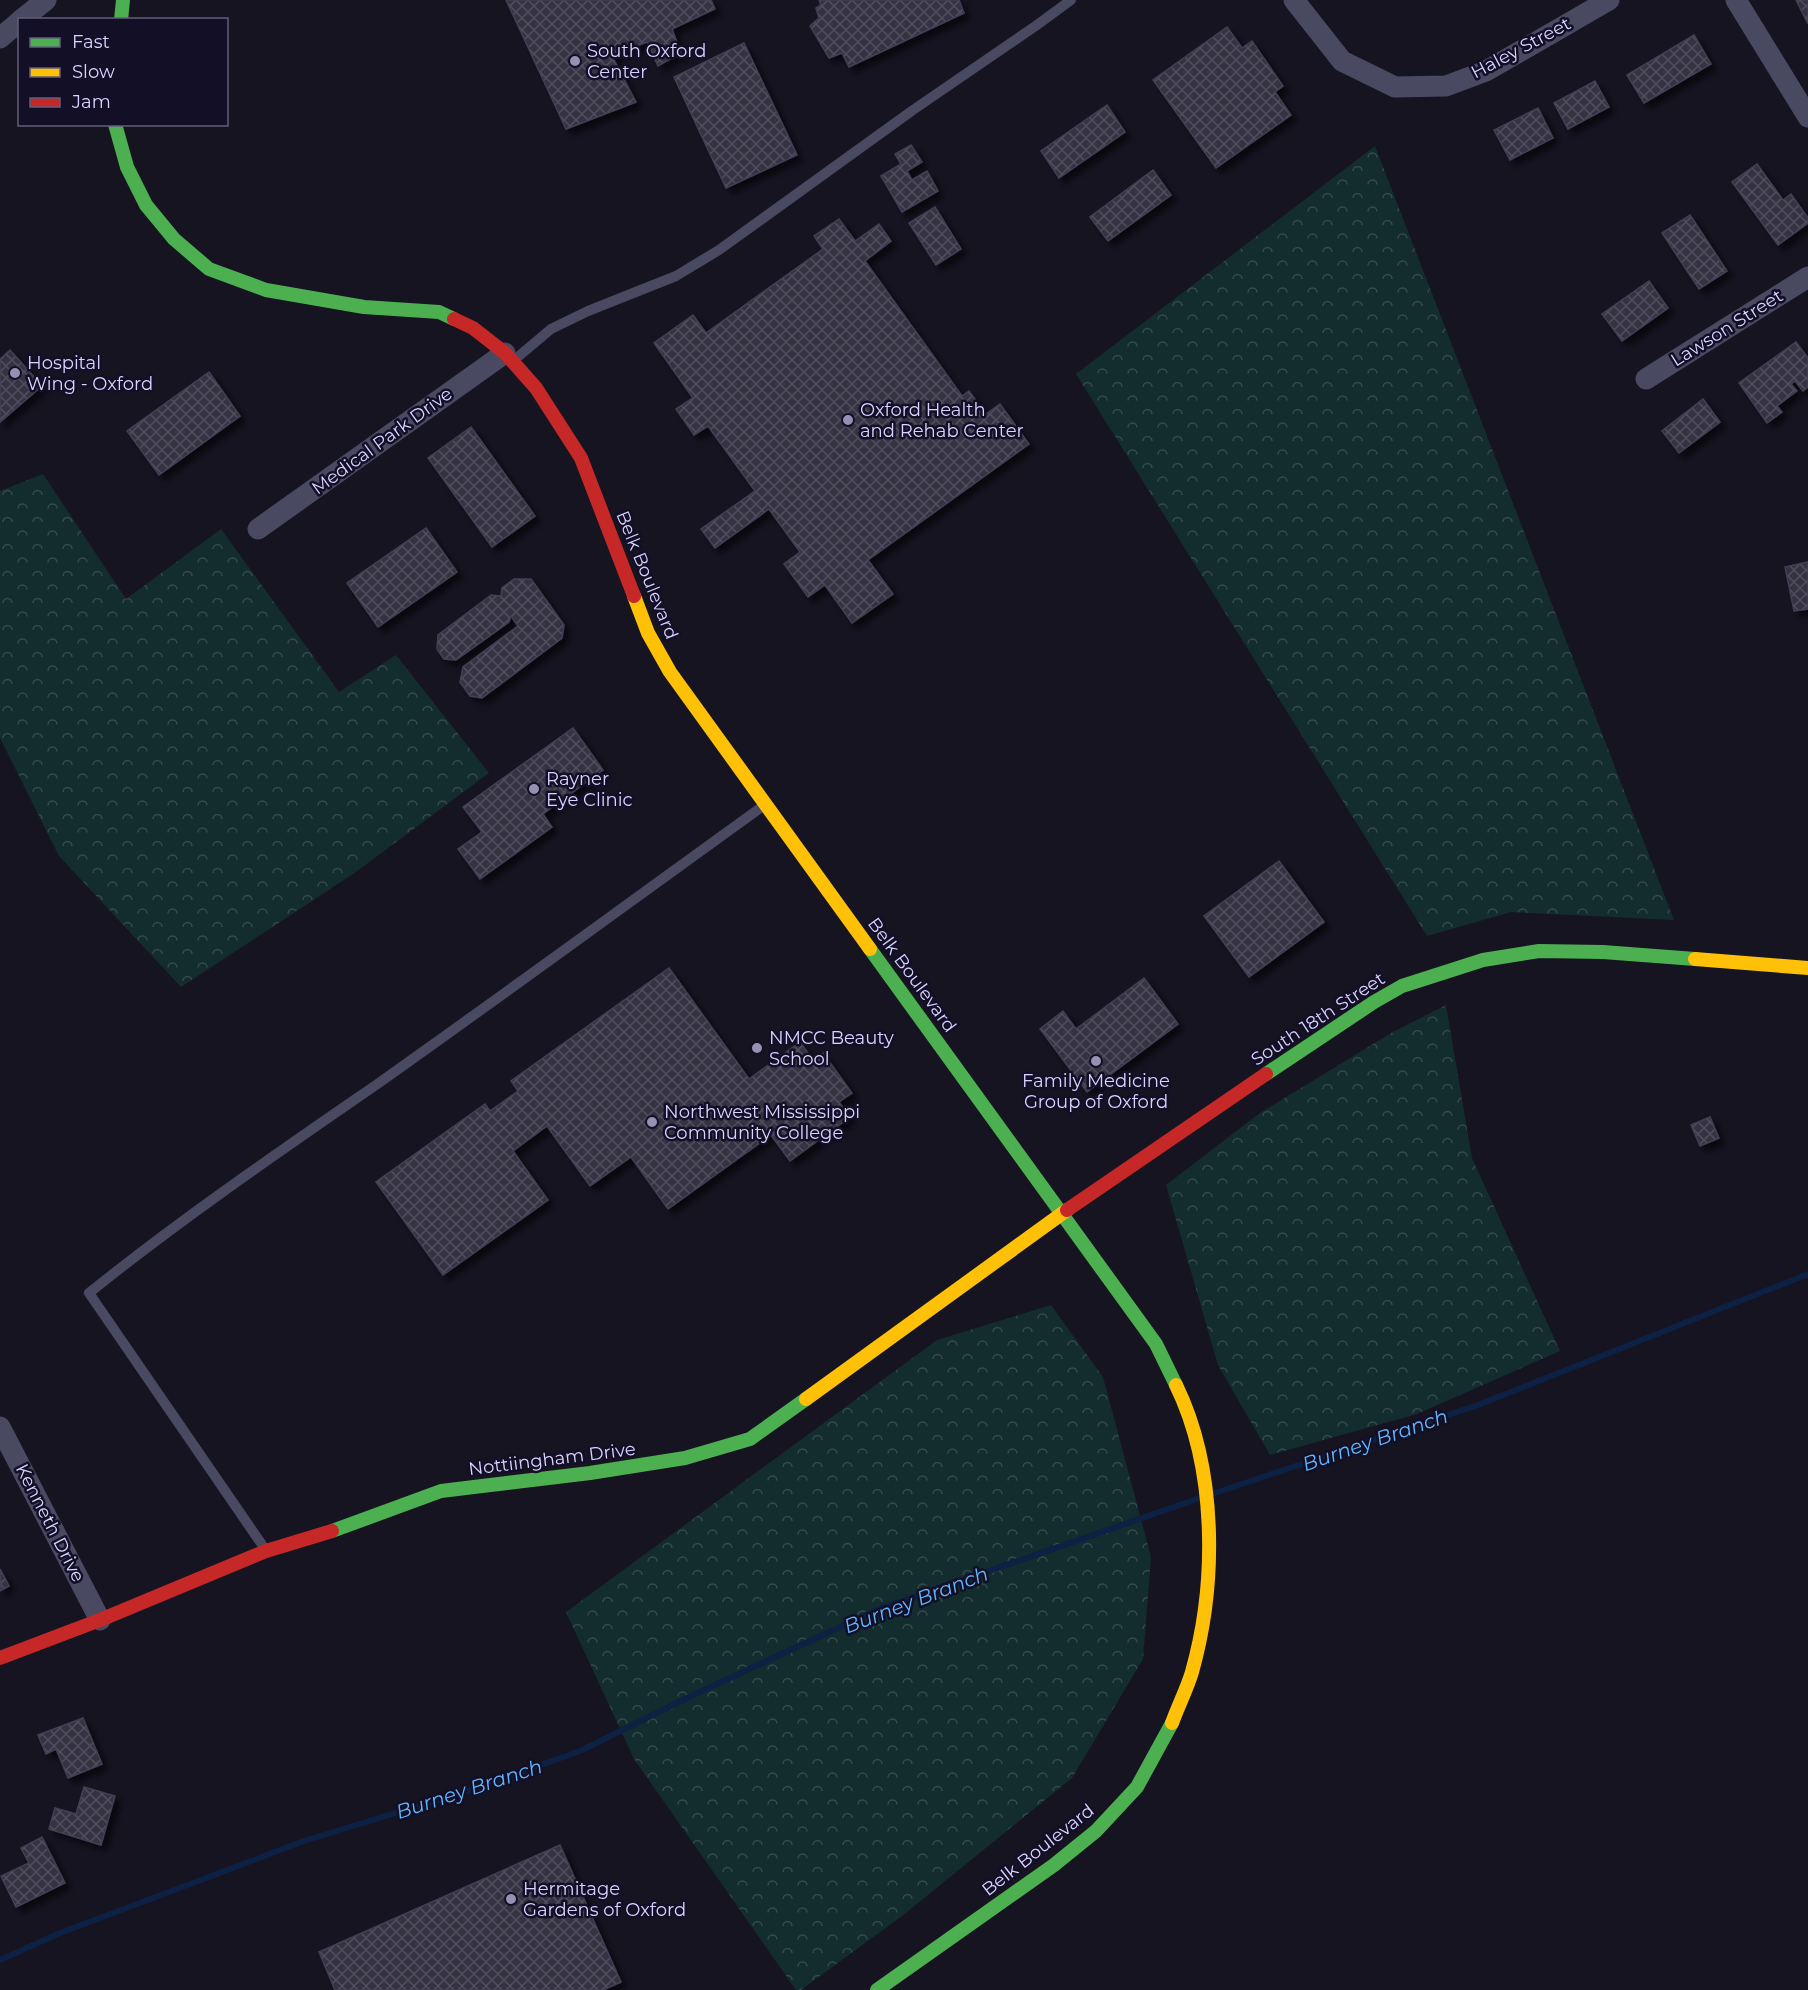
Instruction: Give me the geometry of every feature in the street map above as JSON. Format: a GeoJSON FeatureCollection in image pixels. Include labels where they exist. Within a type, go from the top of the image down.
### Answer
{"type":"FeatureCollection","features":[{"type":"Feature","properties":{"kind":"street"},"geometry":{"type":"LineString","coordinates":[[23,18],[46,0]]}},
{"type":"Feature","properties":{"kind":"street"},"geometry":{"type":"LineString","coordinates":[[120,18],[123,0]]}},
{"type":"Feature","properties":{"kind":"street","name":"Haley Street"},"geometry":{"type":"LineString","coordinates":[[1294,0],[1342,61],[1395,87],[1446,86],[1486,70],[1609,0]]}},
{"type":"Feature","properties":{"kind":"street"},"geometry":{"type":"LineString","coordinates":[[1736,0],[1808,117]]}},
{"type":"Feature","properties":{"kind":"street"},"geometry":{"type":"LineString","coordinates":[[0,38],[18,22]]}},
{"type":"Feature","properties":{"kind":"street","name":"Belk Boulevard"},"geometry":{"type":"LineString","coordinates":[[116,126],[127,167],[146,205],[174,239],[209,268],[266,290],[364,306],[439,312],[473,328],[509,357],[536,388],[581,458],[648,633],[670,672],[1156,1344],[1189,1412],[1206,1496],[1209,1546],[1204,1610],[1192,1673],[1170,1727],[1137,1787],[1096,1831],[1054,1865],[877,1990]]}},
{"type":"Feature","properties":{"kind":"street","name":"Lawson Street"},"geometry":{"type":"LineString","coordinates":[[1646,379],[1808,277]]}},
{"type":"Feature","properties":{"kind":"street","name":"Medical Park Drive"},"geometry":{"type":"LineString","coordinates":[[258,529],[509,357]]}},
{"type":"Feature","properties":{"kind":"street","name":"South 18th Street"},"geometry":{"type":"LineString","coordinates":[[1063,1213],[1374,1002],[1402,986],[1430,975],[1484,960],[1539,951],[1603,952],[1808,968]]}},
{"type":"Feature","properties":{"kind":"street","name":"Nottiingham Drive"},"geometry":{"type":"LineString","coordinates":[[0,1658],[100,1620],[266,1551],[441,1491],[590,1473],[685,1458],[750,1439],[1063,1213]]}},
{"type":"Feature","properties":{"kind":"street","name":"Kenneth Drive"},"geometry":{"type":"LineString","coordinates":[[0,1427],[100,1620]]}},
{"type":"Feature","properties":{"kind":"lane"},"geometry":{"type":"LineString","coordinates":[[509,357],[551,329],[588,311],[676,276],[719,250],[913,110],[1071,0]]}},
{"type":"Feature","properties":{"kind":"lane"},"geometry":{"type":"LineString","coordinates":[[266,1551],[89,1293],[308,1131],[765,804]]}},
{"type":"Feature","properties":{"kind":"green space"},"geometry":{"type":"Polygon","coordinates":[[[1375,146],[1674,920],[1511,912],[1427,936],[1076,374],[1375,146]]]}},
{"type":"Feature","properties":{"kind":"green space"},"geometry":{"type":"Polygon","coordinates":[[[43,474],[126,599],[221,529],[339,692],[396,655],[489,773],[353,874],[181,987],[59,856],[0,738],[0,491],[43,474]]]}},
{"type":"Feature","properties":{"kind":"green space"},"geometry":{"type":"Polygon","coordinates":[[[1446,1005],[1472,1158],[1560,1351],[1417,1414],[1270,1455],[1218,1365],[1166,1185],[1260,1113],[1391,1033],[1446,1005]]]}},
{"type":"Feature","properties":{"kind":"green space"},"geometry":{"type":"Polygon","coordinates":[[[1051,1305],[1103,1377],[1151,1557],[1143,1659],[1072,1778],[902,1916],[801,1990],[796,1990],[634,1759],[566,1612],[937,1340],[1051,1305]]]}},
{"type":"Feature","properties":{"kind":"building","name":"South Oxford Center"},"geometry":{"type":"Polygon","coordinates":[[[506,0],[711,0],[715,9],[672,29],[681,53],[658,66],[647,42],[612,56],[636,102],[566,129],[506,0]]]}},
{"type":"Feature","properties":{"kind":"building"},"geometry":{"type":"Polygon","coordinates":[[[819,0],[959,0],[964,13],[849,67],[842,53],[829,58],[810,26],[819,18],[816,8],[821,5],[819,0]]]}},
{"type":"Feature","properties":{"kind":"building"},"geometry":{"type":"Polygon","coordinates":[[[1796,0],[1808,0],[1808,24],[1796,0]]]}},
{"type":"Feature","properties":{"kind":"building"},"geometry":{"type":"Polygon","coordinates":[[[1227,27],[1242,48],[1252,41],[1283,86],[1275,92],[1291,115],[1216,168],[1153,80],[1227,27]]]}},
{"type":"Feature","properties":{"kind":"building"},"geometry":{"type":"Polygon","coordinates":[[[1694,35],[1711,64],[1644,103],[1627,75],[1694,35]]]}},
{"type":"Feature","properties":{"kind":"building"},"geometry":{"type":"Polygon","coordinates":[[[744,43],[797,155],[726,188],[674,77],[744,43]]]}},
{"type":"Feature","properties":{"kind":"building"},"geometry":{"type":"Polygon","coordinates":[[[1595,81],[1609,107],[1568,129],[1554,103],[1595,81]]]}},
{"type":"Feature","properties":{"kind":"building"},"geometry":{"type":"Polygon","coordinates":[[[1107,105],[1125,132],[1059,178],[1041,151],[1107,105]]]}},
{"type":"Feature","properties":{"kind":"building"},"geometry":{"type":"Polygon","coordinates":[[[1538,108],[1553,138],[1510,160],[1494,130],[1538,108]]]}},
{"type":"Feature","properties":{"kind":"building"},"geometry":{"type":"Polygon","coordinates":[[[911,145],[922,162],[907,171],[912,180],[927,171],[938,191],[902,212],[881,176],[901,164],[895,154],[911,145]]]}},
{"type":"Feature","properties":{"kind":"building"},"geometry":{"type":"Polygon","coordinates":[[[1757,164],[1783,200],[1791,194],[1808,218],[1808,223],[1778,245],[1732,182],[1757,164]]]}},
{"type":"Feature","properties":{"kind":"building"},"geometry":{"type":"Polygon","coordinates":[[[1153,170],[1171,195],[1108,241],[1090,217],[1153,170]]]}},
{"type":"Feature","properties":{"kind":"building"},"geometry":{"type":"Polygon","coordinates":[[[935,207],[961,249],[936,265],[909,223],[935,207]]]}},
{"type":"Feature","properties":{"kind":"building"},"geometry":{"type":"Polygon","coordinates":[[[1690,215],[1727,271],[1699,289],[1662,233],[1690,215]]]}},
{"type":"Feature","properties":{"kind":"building","name":"Oxford Health and Rehab Center"},"geometry":{"type":"Polygon","coordinates":[[[839,219],[855,241],[879,224],[891,241],[865,261],[962,396],[969,391],[986,414],[1000,404],[1029,444],[868,560],[893,594],[852,623],[825,585],[808,597],[784,564],[800,552],[769,509],[715,548],[701,529],[755,491],[708,426],[694,435],[676,409],[693,398],[654,343],[693,315],[706,333],[823,249],[814,236],[839,219]]]}},
{"type":"Feature","properties":{"kind":"building"},"geometry":{"type":"Polygon","coordinates":[[[1649,281],[1668,308],[1622,341],[1602,314],[1649,281]]]}},
{"type":"Feature","properties":{"kind":"building"},"geometry":{"type":"Polygon","coordinates":[[[1796,342],[1808,358],[1808,387],[1803,391],[1795,381],[1791,384],[1797,391],[1777,406],[1782,412],[1767,423],[1739,383],[1796,342]]]}},
{"type":"Feature","properties":{"kind":"building","name":"Hospital Wing - Oxford"},"geometry":{"type":"Polygon","coordinates":[[[10,350],[42,386],[0,422],[0,359],[10,350]]]}},
{"type":"Feature","properties":{"kind":"building"},"geometry":{"type":"Polygon","coordinates":[[[209,372],[240,416],[159,475],[127,431],[209,372]]]}},
{"type":"Feature","properties":{"kind":"building"},"geometry":{"type":"Polygon","coordinates":[[[1703,399],[1720,422],[1679,453],[1662,431],[1703,399]]]}},
{"type":"Feature","properties":{"kind":"building"},"geometry":{"type":"Polygon","coordinates":[[[471,427],[535,516],[492,547],[428,458],[471,427]]]}},
{"type":"Feature","properties":{"kind":"building"},"geometry":{"type":"Polygon","coordinates":[[[426,528],[457,572],[378,627],[347,583],[426,528]]]}},
{"type":"Feature","properties":{"kind":"building"},"geometry":{"type":"Polygon","coordinates":[[[1808,562],[1808,609],[1794,611],[1785,567],[1808,562]]]}},
{"type":"Feature","properties":{"kind":"building"},"geometry":{"type":"Polygon","coordinates":[[[514,579],[531,579],[564,625],[562,638],[482,698],[470,696],[460,682],[463,667],[518,626],[511,616],[509,622],[456,660],[444,659],[437,649],[438,635],[491,595],[501,596],[502,588],[514,579]]]}},
{"type":"Feature","properties":{"kind":"building","name":"Rayner Eye Clinic"},"geometry":{"type":"Polygon","coordinates":[[[573,728],[603,770],[543,814],[552,827],[480,879],[458,849],[482,832],[463,807],[573,728]]]}},
{"type":"Feature","properties":{"kind":"building"},"geometry":{"type":"Polygon","coordinates":[[[1279,861],[1324,922],[1249,977],[1204,916],[1279,861]]]}},
{"type":"Feature","properties":{"kind":"building","name":"Northwest Mississippi Community College"},"geometry":{"type":"Polygon","coordinates":[[[669,968],[749,1079],[800,1042],[813,1060],[823,1053],[852,1093],[839,1102],[850,1117],[790,1161],[771,1135],[668,1209],[631,1157],[590,1186],[547,1126],[513,1151],[548,1200],[443,1275],[376,1182],[485,1104],[490,1111],[518,1091],[511,1081],[669,968]]]}},
{"type":"Feature","properties":{"kind":"building","name":"Family Medicine Group of Oxford"},"geometry":{"type":"Polygon","coordinates":[[[1144,978],[1178,1024],[1087,1092],[1040,1029],[1063,1011],[1076,1029],[1144,978]]]}},
{"type":"Feature","properties":{"kind":"building"},"geometry":{"type":"Polygon","coordinates":[[[1710,1117],[1719,1138],[1700,1146],[1691,1125],[1710,1117]]]}},
{"type":"Feature","properties":{"kind":"building"},"geometry":{"type":"Polygon","coordinates":[[[0,1569],[9,1586],[0,1591],[0,1569]]]}},
{"type":"Feature","properties":{"kind":"building"},"geometry":{"type":"Polygon","coordinates":[[[83,1718],[102,1764],[68,1778],[56,1749],[46,1754],[38,1735],[83,1718]]]}},
{"type":"Feature","properties":{"kind":"building"},"geometry":{"type":"Polygon","coordinates":[[[84,1787],[115,1796],[101,1845],[49,1829],[55,1808],[76,1814],[84,1787]]]}},
{"type":"Feature","properties":{"kind":"building"},"geometry":{"type":"Polygon","coordinates":[[[42,1837],[65,1883],[16,1907],[1,1876],[29,1863],[21,1848],[42,1837]]]}},
{"type":"Feature","properties":{"kind":"building","name":"Hermitage Gardens of Oxford"},"geometry":{"type":"Polygon","coordinates":[[[560,1845],[621,1982],[603,1990],[335,1990],[319,1952],[560,1845]]]}},
{"type":"Feature","properties":{"kind":"waterway","name":"Burney Branch"},"geometry":{"type":"LineString","coordinates":[[1215,1493],[1478,1405],[1808,1274]]}},
{"type":"Feature","properties":{"kind":"waterway","name":"Burney Branch"},"geometry":{"type":"LineString","coordinates":[[0,1960],[60,1933],[304,1841],[474,1789],[580,1751],[691,1696],[879,1609],[1197,1499]]}},
{"type":"Feature","properties":{"kind":"traffic: fast"},"geometry":{"type":"LineString","coordinates":[[121,18],[123,0]]}},
{"type":"Feature","properties":{"kind":"traffic: fast"},"geometry":{"type":"LineString","coordinates":[[116,126],[127,167],[146,205],[174,239],[209,269],[266,290],[364,307],[439,312],[454,319]]}},
{"type":"Feature","properties":{"kind":"traffic: fast"},"geometry":{"type":"LineString","coordinates":[[870,949],[1156,1344],[1176,1385]]}},
{"type":"Feature","properties":{"kind":"traffic: fast"},"geometry":{"type":"LineString","coordinates":[[1266,1074],[1402,986],[1483,960],[1539,951],[1603,952],[1695,959]]}},
{"type":"Feature","properties":{"kind":"traffic: fast"},"geometry":{"type":"LineString","coordinates":[[332,1531],[441,1491],[590,1473],[685,1458],[750,1439],[806,1399]]}},
{"type":"Feature","properties":{"kind":"traffic: fast"},"geometry":{"type":"LineString","coordinates":[[877,1990],[1054,1865],[1096,1831],[1137,1787],[1172,1723]]}},
{"type":"Feature","properties":{"kind":"traffic: slow"},"geometry":{"type":"LineString","coordinates":[[634,596],[648,633],[670,672],[870,949]]}},
{"type":"Feature","properties":{"kind":"traffic: slow"},"geometry":{"type":"LineString","coordinates":[[1695,959],[1808,968]]}},
{"type":"Feature","properties":{"kind":"traffic: slow"},"geometry":{"type":"LineString","coordinates":[[806,1399],[1067,1210]]}},
{"type":"Feature","properties":{"kind":"traffic: slow"},"geometry":{"type":"LineString","coordinates":[[1172,1723],[1190,1678],[1200,1638],[1209,1564],[1206,1489],[1189,1418],[1176,1385]]}},
{"type":"Feature","properties":{"kind":"traffic: jam"},"geometry":{"type":"LineString","coordinates":[[454,319],[473,328],[505,353],[536,388],[581,458],[634,596]]}},
{"type":"Feature","properties":{"kind":"traffic: jam"},"geometry":{"type":"LineString","coordinates":[[1067,1210],[1266,1074]]}},
{"type":"Feature","properties":{"kind":"traffic: jam"},"geometry":{"type":"LineString","coordinates":[[0,1658],[100,1620],[266,1551],[332,1531]]}},
{"type":"Feature","properties":{"kind":"place","name":"South Oxford Center"},"geometry":{"type":"Point","coordinates":[575,61]}},
{"type":"Feature","properties":{"kind":"place","name":"Hospital Wing - Oxford"},"geometry":{"type":"Point","coordinates":[15,373]}},
{"type":"Feature","properties":{"kind":"place","name":"Oxford Health and Rehab Center"},"geometry":{"type":"Point","coordinates":[848,420]}},
{"type":"Feature","properties":{"kind":"place","name":"Rayner Eye Clinic"},"geometry":{"type":"Point","coordinates":[534,789]}},
{"type":"Feature","properties":{"kind":"place","name":"NMCC Beauty School"},"geometry":{"type":"Point","coordinates":[757,1048]}},
{"type":"Feature","properties":{"kind":"place","name":"Family Medicine Group of Oxford"},"geometry":{"type":"Point","coordinates":[1096,1061]}},
{"type":"Feature","properties":{"kind":"place","name":"Northwest Mississippi Community College"},"geometry":{"type":"Point","coordinates":[652,1122]}},
{"type":"Feature","properties":{"kind":"place","name":"Hermitage Gardens of Oxford"},"geometry":{"type":"Point","coordinates":[511,1899]}}]}
